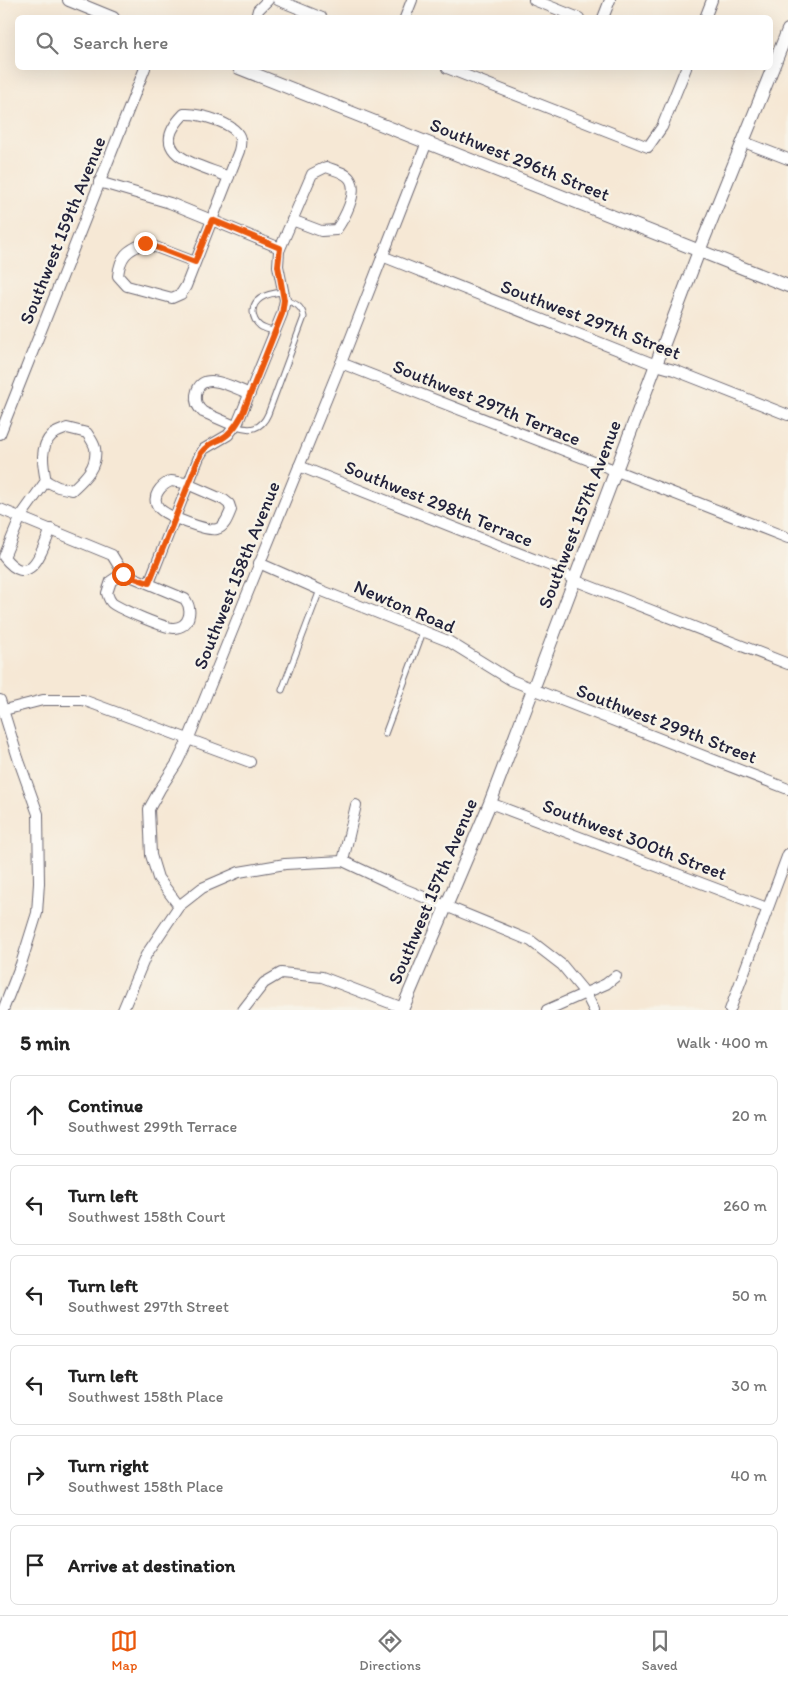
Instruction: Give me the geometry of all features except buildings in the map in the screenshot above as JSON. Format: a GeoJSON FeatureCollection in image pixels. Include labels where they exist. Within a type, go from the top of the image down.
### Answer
{"type":"FeatureCollection","features":[{"type":"Feature","properties":{"kind":"street"},"geometry":{"type":"LineString","coordinates":[[69,0],[106,15]]}},
{"type":"Feature","properties":{"kind":"street"},"geometry":{"type":"LineString","coordinates":[[257,15],[258,10],[268,0]]}},
{"type":"Feature","properties":{"kind":"street"},"geometry":{"type":"LineString","coordinates":[[278,0],[315,15]]}},
{"type":"Feature","properties":{"kind":"street"},"geometry":{"type":"LineString","coordinates":[[406,15],[412,0]]}},
{"type":"Feature","properties":{"kind":"street"},"geometry":{"type":"LineString","coordinates":[[534,0],[572,15]]}},
{"type":"Feature","properties":{"kind":"street"},"geometry":{"type":"LineString","coordinates":[[604,15],[610,0]]}},
{"type":"Feature","properties":{"kind":"street"},"geometry":{"type":"LineString","coordinates":[[706,15],[712,0]]}},
{"type":"Feature","properties":{"kind":"street","name":"Southwest 157th Avenue"},"geometry":{"type":"LineString","coordinates":[[773,68],[787,33]]}},
{"type":"Feature","properties":{"kind":"street","name":"Southwest 159th Avenue"},"geometry":{"type":"LineString","coordinates":[[0,434],[144,70]]}},
{"type":"Feature","properties":{"kind":"street","name":"Southwest 296th Street"},"geometry":{"type":"LineString","coordinates":[[244,70],[788,286]]}},
{"type":"Feature","properties":{"kind":"street"},"geometry":{"type":"LineString","coordinates":[[452,70],[648,147],[662,127],[685,70]]}},
{"type":"Feature","properties":{"kind":"street","name":"Southwest 157th Avenue"},"geometry":{"type":"LineString","coordinates":[[402,1009],[490,803],[699,251],[772,70]]}},
{"type":"Feature","properties":{"kind":"street"},"geometry":{"type":"LineString","coordinates":[[195,262],[145,243],[134,247],[125,254],[119,264],[118,276],[127,286],[172,298],[181,294],[186,286],[195,262],[212,220],[229,177],[239,151],[241,139],[238,133],[224,124],[194,113],[184,114],[174,124],[169,138],[172,150],[179,157],[229,177]]}},
{"type":"Feature","properties":{"kind":"street","name":"Southwest 158th Avenue"},"geometry":{"type":"LineString","coordinates":[[179,906],[158,878],[151,855],[149,809],[177,763],[188,740],[341,363],[427,142]]}},
{"type":"Feature","properties":{"kind":"street"},"geometry":{"type":"LineString","coordinates":[[744,142],[788,159]]}},
{"type":"Feature","properties":{"kind":"street"},"geometry":{"type":"LineString","coordinates":[[149,583],[197,461],[204,448],[228,435],[242,415],[282,314],[284,296],[278,266],[280,248],[292,220],[312,174],[326,167],[344,173],[350,179],[354,188],[350,204],[344,220],[336,230],[321,232],[292,220]]}},
{"type":"Feature","properties":{"kind":"street"},"geometry":{"type":"LineString","coordinates":[[99,182],[170,203],[280,248]]}},
{"type":"Feature","properties":{"kind":"street","name":"Southwest 297th Street"},"geometry":{"type":"LineString","coordinates":[[382,256],[656,365],[674,370],[788,415]]}},
{"type":"Feature","properties":{"kind":"street","name":"Southwest 297th Terrace"},"geometry":{"type":"LineString","coordinates":[[341,363],[788,538]]}},
{"type":"Feature","properties":{"kind":"street"},"geometry":{"type":"LineString","coordinates":[[235,426],[203,412],[196,404],[197,390],[203,383],[213,380],[250,394]]}},
{"type":"Feature","properties":{"kind":"street"},"geometry":{"type":"LineString","coordinates":[[46,481],[58,487],[72,490],[85,478],[94,464],[95,448],[87,433],[67,428],[52,435],[43,449],[43,466],[46,481],[21,516],[4,557],[11,565],[21,569],[27,569],[36,564],[42,554],[51,529]]}},
{"type":"Feature","properties":{"kind":"street","name":"Southwest 298th Terrace"},"geometry":{"type":"LineString","coordinates":[[299,466],[556,568],[574,580],[788,664]]}},
{"type":"Feature","properties":{"kind":"street"},"geometry":{"type":"LineString","coordinates":[[171,481],[188,485],[224,500],[229,504],[231,510],[227,519],[218,529],[206,530],[175,517],[159,508],[156,501],[158,491],[163,484],[171,481]]}},
{"type":"Feature","properties":{"kind":"street"},"geometry":{"type":"LineString","coordinates":[[0,509],[21,516],[112,555],[123,574],[185,599],[189,604],[190,611],[186,622],[174,628],[165,626],[118,607],[110,601],[107,593],[111,581],[123,574]]}},
{"type":"Feature","properties":{"kind":"street","name":"Newton Road"},"geometry":{"type":"LineString","coordinates":[[259,563],[320,590],[448,641],[511,680],[533,689]]}},
{"type":"Feature","properties":{"kind":"street","name":"Southwest 299th Street"},"geometry":{"type":"LineString","coordinates":[[533,689],[788,790]]}},
{"type":"Feature","properties":{"kind":"street"},"geometry":{"type":"LineString","coordinates":[[3,1010],[38,914],[39,883],[38,814],[2,705],[43,700],[83,700],[250,762]]}},
{"type":"Feature","properties":{"kind":"street","name":"Southwest 300th Street"},"geometry":{"type":"LineString","coordinates":[[490,803],[768,908]]}},
{"type":"Feature","properties":{"kind":"street"},"geometry":{"type":"LineString","coordinates":[[343,861],[356,805]]}},
{"type":"Feature","properties":{"kind":"street"},"geometry":{"type":"LineString","coordinates":[[730,1010],[788,854]]}},
{"type":"Feature","properties":{"kind":"street"},"geometry":{"type":"LineString","coordinates":[[123,1010],[146,955],[179,906],[202,888],[239,872],[285,864],[343,861],[392,884],[531,941],[562,965],[586,994],[594,1010]]}},
{"type":"Feature","properties":{"kind":"street"},"geometry":{"type":"LineString","coordinates":[[243,1010],[264,984],[281,973],[322,977],[402,1009]]}},
{"type":"Feature","properties":{"kind":"street"},"geometry":{"type":"LineString","coordinates":[[548,1010],[606,984],[616,976]]}},
{"type":"Feature","properties":{"kind":"lane"},"geometry":{"type":"LineString","coordinates":[[235,426],[244,429],[257,428],[266,419],[304,317],[302,309],[298,305],[284,296],[272,293],[262,297],[254,306],[254,315],[259,325],[275,332]]}},
{"type":"Feature","properties":{"kind":"lane"},"geometry":{"type":"LineString","coordinates":[[282,690],[320,590]]}},
{"type":"Feature","properties":{"kind":"lane"},"geometry":{"type":"LineString","coordinates":[[385,734],[424,632]]}},
{"type":"Feature","properties":{"kind":"route"},"geometry":{"type":"LineString","coordinates":[[123,574],[149,583],[197,461],[204,448],[228,435],[242,415],[284,307],[284,292],[278,266],[280,248],[212,220],[195,262],[145,243]]}}]}
